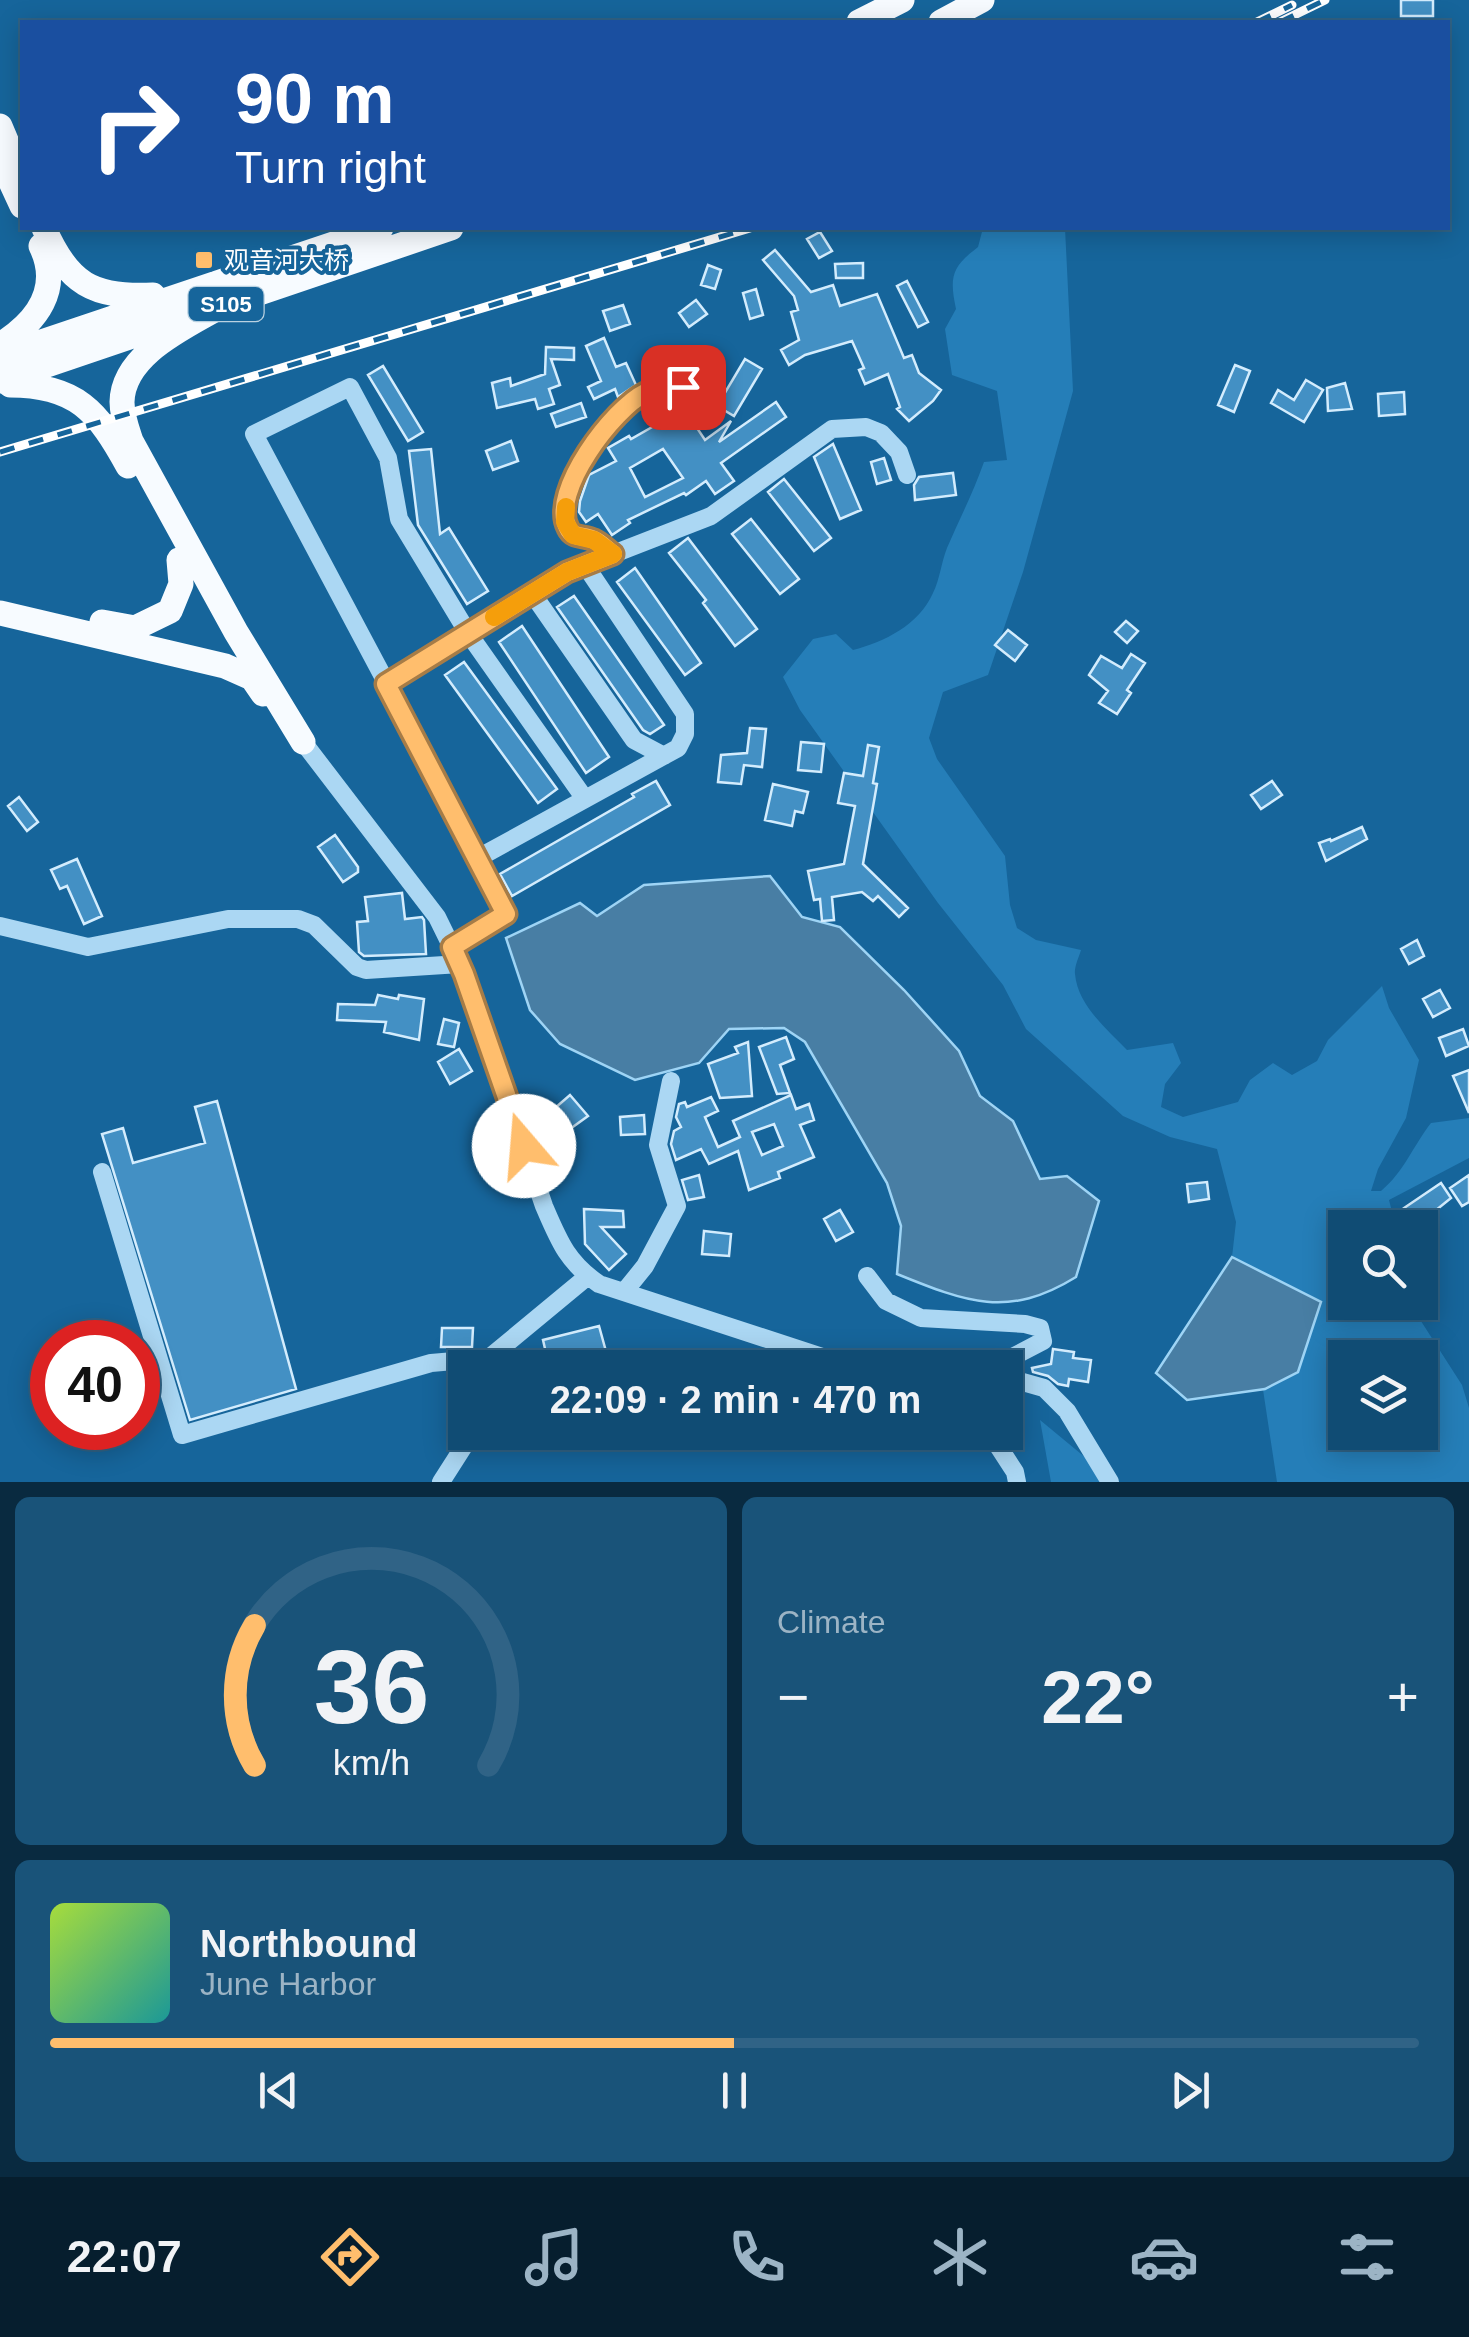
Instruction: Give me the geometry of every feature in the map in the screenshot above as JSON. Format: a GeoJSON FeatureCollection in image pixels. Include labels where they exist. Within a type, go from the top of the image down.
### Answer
{"type":"FeatureCollection","features":[{"type":"Feature","properties":{"kind":"main road"},"geometry":{"type":"LineString","coordinates":[[863,20],[902,0]]}},
{"type":"Feature","properties":{"kind":"main road"},"geometry":{"type":"LineString","coordinates":[[945,20],[982,0]]}},
{"type":"Feature","properties":{"kind":"main road"},"geometry":{"type":"LineString","coordinates":[[0,126],[20,173]]}},
{"type":"Feature","properties":{"kind":"main road"},"geometry":{"type":"LineString","coordinates":[[0,158],[20,202]]}},
{"type":"Feature","properties":{"kind":"main road"},"geometry":{"type":"LineString","coordinates":[[0,345],[34,320],[48,292],[50,270],[34,230]]}},
{"type":"Feature","properties":{"kind":"main road"},"geometry":{"type":"LineString","coordinates":[[45,230],[62,264],[89,288],[125,297],[193,290]]}},
{"type":"Feature","properties":{"kind":"main road","name":"S105"},"geometry":{"type":"LineString","coordinates":[[0,356],[374,230]]}},
{"type":"Feature","properties":{"kind":"main road","name":"S105"},"geometry":{"type":"LineString","coordinates":[[0,383],[445,230]]}},
{"type":"Feature","properties":{"kind":"main road"},"geometry":{"type":"LineString","coordinates":[[223,305],[160,343],[142,360],[130,376],[122,398],[124,419],[131,441],[236,632],[303,742]]}},
{"type":"Feature","properties":{"kind":"main road"},"geometry":{"type":"LineString","coordinates":[[0,383],[39,385],[61,391],[80,400],[97,417],[218,632],[280,720],[303,742]]}},
{"type":"Feature","properties":{"kind":"main road"},"geometry":{"type":"LineString","coordinates":[[0,597],[135,628],[170,610],[180,584],[180,560]]}},
{"type":"Feature","properties":{"kind":"main road"},"geometry":{"type":"LineString","coordinates":[[0,613],[180,654],[252,678]]}},
{"type":"Feature","properties":{"kind":"street"},"geometry":{"type":"LineString","coordinates":[[613,554],[594,540],[573,535],[565,522],[568,495],[581,463],[628,404],[643,394],[664,387],[692,388],[716,382]]}},
{"type":"Feature","properties":{"kind":"street"},"geometry":{"type":"LineString","coordinates":[[0,926],[88,946],[228,919],[298,919],[314,925],[357,967],[366,970],[456,955],[506,914],[254,434],[350,388],[388,458],[399,519],[468,633],[585,800]]}},
{"type":"Feature","properties":{"kind":"street"},"geometry":{"type":"LineString","coordinates":[[386,684],[584,565],[710,516],[832,429],[866,427],[881,433],[899,452],[907,474]]}},
{"type":"Feature","properties":{"kind":"street"},"geometry":{"type":"LineString","coordinates":[[478,858],[678,748],[685,734],[685,714],[584,565]]}},
{"type":"Feature","properties":{"kind":"street"},"geometry":{"type":"LineString","coordinates":[[532,593],[634,740],[664,756]]}},
{"type":"Feature","properties":{"kind":"street"},"geometry":{"type":"LineString","coordinates":[[303,742],[437,917],[456,955],[558,1241],[576,1268],[624,1292],[801,1350]]}},
{"type":"Feature","properties":{"kind":"street"},"geometry":{"type":"LineString","coordinates":[[624,1292],[645,1266],[677,1206],[658,1145],[671,1081]]}},
{"type":"Feature","properties":{"kind":"street"},"geometry":{"type":"LineString","coordinates":[[102,1172],[182,1435],[431,1363],[448,1363]]}},
{"type":"Feature","properties":{"kind":"street"},"geometry":{"type":"LineString","coordinates":[[505,1350],[588,1276]]}},
{"type":"Feature","properties":{"kind":"street"},"geometry":{"type":"LineString","coordinates":[[867,1276],[886,1302],[921,1318],[1040,1328],[1043,1342],[1023,1352]]}},
{"type":"Feature","properties":{"kind":"street"},"geometry":{"type":"LineString","coordinates":[[1023,1382],[1044,1388],[1067,1411],[1110,1482]]}},
{"type":"Feature","properties":{"kind":"street"},"geometry":{"type":"LineString","coordinates":[[441,1482],[461,1450]]}},
{"type":"Feature","properties":{"kind":"street"},"geometry":{"type":"LineString","coordinates":[[1001,1450],[1015,1472],[1016,1482]]}},
{"type":"Feature","properties":{"kind":"shaded area"},"geometry":{"type":"Polygon","coordinates":[[[982,230],[1065,230],[1073,391],[1023,572],[988,675],[943,692],[929,738],[937,759],[1005,856],[1010,905],[1017,928],[1036,940],[1081,950],[1075,971],[1077,986],[1095,1016],[1127,1050],[1173,1043],[1181,1063],[1165,1084],[1161,1107],[1183,1117],[1238,1102],[1250,1080],[1273,1063],[1292,1075],[1317,1061],[1328,1040],[1382,986],[1389,1008],[1419,1060],[1406,1118],[1378,1169],[1371,1191],[1381,1191],[1389,1184],[1431,1123],[1469,1118],[1469,1158],[1389,1200],[1392,1210],[1328,1210],[1328,1320],[1420,1320],[1433,1340],[1328,1340],[1328,1450],[1438,1450],[1438,1348],[1462,1385],[1469,1408],[1469,1482],[1277,1482],[1262,1383],[1321,1302],[1232,1257],[1236,1222],[1217,1149],[1170,1137],[1123,1116],[1026,1029],[1003,985],[938,903],[800,710],[783,677],[813,639],[836,634],[853,650],[888,637],[910,623],[935,588],[947,548],[984,462],[1007,460],[997,391],[952,375],[945,329],[956,309],[953,280],[958,267],[978,247],[982,230]]]}},
{"type":"Feature","properties":{"kind":"shaded area"},"geometry":{"type":"Polygon","coordinates":[[[770,876],[802,917],[840,927],[959,1051],[980,1096],[1013,1121],[1040,1179],[1067,1176],[1099,1201],[1076,1277],[1029,1298],[987,1302],[897,1274],[901,1226],[887,1183],[805,1042],[784,1028],[729,1029],[699,1063],[635,1080],[560,1044],[530,1010],[506,938],[580,903],[597,916],[644,885],[770,876]]]}},
{"type":"Feature","properties":{"kind":"shaded area"},"geometry":{"type":"Polygon","coordinates":[[[1232,1257],[1321,1302],[1298,1372],[1265,1389],[1187,1400],[1156,1373],[1232,1257]]]}},
{"type":"Feature","properties":{"kind":"shaded area"},"geometry":{"type":"Polygon","coordinates":[[[1040,1420],[1115,1482],[1051,1482],[1040,1420]]]}},
{"type":"Feature","properties":{"kind":"building"},"geometry":{"type":"Polygon","coordinates":[[[1401,0],[1433,0],[1433,16],[1401,16],[1401,0]]]}},
{"type":"Feature","properties":{"kind":"building"},"geometry":{"type":"Polygon","coordinates":[[[820,232],[832,251],[819,258],[807,239],[820,232]]]}},
{"type":"Feature","properties":{"kind":"building"},"geometry":{"type":"Polygon","coordinates":[[[775,250],[811,292],[833,285],[840,306],[877,294],[904,358],[912,355],[919,373],[941,390],[933,401],[909,421],[897,409],[900,407],[888,374],[865,384],[859,370],[864,368],[852,341],[805,355],[789,365],[781,350],[799,340],[791,312],[798,310],[794,296],[763,260],[775,250]]]}},
{"type":"Feature","properties":{"kind":"building"},"geometry":{"type":"Polygon","coordinates":[[[863,263],[863,278],[836,278],[835,264],[863,263]]]}},
{"type":"Feature","properties":{"kind":"building"},"geometry":{"type":"Polygon","coordinates":[[[708,265],[721,270],[715,289],[701,285],[708,265]]]}},
{"type":"Feature","properties":{"kind":"building"},"geometry":{"type":"Polygon","coordinates":[[[907,281],[928,322],[918,327],[897,286],[907,281]]]}},
{"type":"Feature","properties":{"kind":"building"},"geometry":{"type":"Polygon","coordinates":[[[756,289],[763,315],[750,319],[743,293],[756,289]]]}},
{"type":"Feature","properties":{"kind":"building"},"geometry":{"type":"Polygon","coordinates":[[[696,300],[707,314],[689,327],[679,313],[696,300]]]}},
{"type":"Feature","properties":{"kind":"building"},"geometry":{"type":"Polygon","coordinates":[[[623,305],[630,324],[610,331],[603,311],[623,305]]]}},
{"type":"Feature","properties":{"kind":"building"},"geometry":{"type":"Polygon","coordinates":[[[604,338],[616,367],[626,363],[636,385],[618,397],[615,389],[594,399],[588,387],[601,381],[586,346],[604,338]]]}},
{"type":"Feature","properties":{"kind":"building"},"geometry":{"type":"Polygon","coordinates":[[[546,347],[574,348],[574,360],[551,359],[560,385],[549,389],[554,404],[538,409],[535,399],[497,408],[492,383],[510,378],[511,386],[545,374],[546,347]]]}},
{"type":"Feature","properties":{"kind":"building"},"geometry":{"type":"Polygon","coordinates":[[[745,359],[762,369],[734,416],[717,406],[745,359]]]}},
{"type":"Feature","properties":{"kind":"building"},"geometry":{"type":"Polygon","coordinates":[[[1235,365],[1250,371],[1234,412],[1218,405],[1235,365]]]}},
{"type":"Feature","properties":{"kind":"building"},"geometry":{"type":"Polygon","coordinates":[[[383,366],[423,432],[408,441],[368,375],[383,366]]]}},
{"type":"Feature","properties":{"kind":"building"},"geometry":{"type":"Polygon","coordinates":[[[1306,380],[1323,390],[1304,422],[1271,403],[1278,390],[1294,400],[1306,380]]]}},
{"type":"Feature","properties":{"kind":"building"},"geometry":{"type":"Polygon","coordinates":[[[1345,383],[1352,409],[1328,411],[1327,388],[1345,383]]]}},
{"type":"Feature","properties":{"kind":"building"},"geometry":{"type":"Polygon","coordinates":[[[1404,392],[1405,414],[1379,416],[1378,394],[1404,392]]]}},
{"type":"Feature","properties":{"kind":"building"},"geometry":{"type":"Polygon","coordinates":[[[685,400],[691,419],[705,440],[731,421],[719,442],[776,402],[786,417],[721,463],[734,481],[715,494],[706,481],[686,495],[628,520],[630,523],[612,535],[598,514],[586,522],[579,512],[589,475],[616,461],[608,448],[668,418],[663,401],[685,400]],[[663,449],[630,468],[645,497],[683,478],[663,449]]]}},
{"type":"Feature","properties":{"kind":"building"},"geometry":{"type":"Polygon","coordinates":[[[581,403],[586,417],[556,427],[551,414],[581,403]]]}},
{"type":"Feature","properties":{"kind":"building"},"geometry":{"type":"Polygon","coordinates":[[[511,441],[518,461],[493,470],[486,451],[511,441]]]}},
{"type":"Feature","properties":{"kind":"building"},"geometry":{"type":"Polygon","coordinates":[[[833,444],[861,510],[840,519],[814,457],[833,444]]]}},
{"type":"Feature","properties":{"kind":"building"},"geometry":{"type":"Polygon","coordinates":[[[431,449],[440,534],[449,528],[488,591],[467,604],[418,525],[409,451],[431,449]]]}},
{"type":"Feature","properties":{"kind":"building"},"geometry":{"type":"Polygon","coordinates":[[[884,458],[891,480],[877,484],[871,462],[884,458]]]}},
{"type":"Feature","properties":{"kind":"building"},"geometry":{"type":"Polygon","coordinates":[[[953,473],[956,495],[915,500],[914,485],[919,477],[953,473]]]}},
{"type":"Feature","properties":{"kind":"building"},"geometry":{"type":"Polygon","coordinates":[[[784,479],[831,538],[814,551],[768,492],[784,479]]]}},
{"type":"Feature","properties":{"kind":"building"},"geometry":{"type":"Polygon","coordinates":[[[751,519],[799,579],[780,594],[732,534],[751,519]]]}},
{"type":"Feature","properties":{"kind":"building"},"geometry":{"type":"Polygon","coordinates":[[[688,538],[757,629],[735,646],[669,553],[688,538]]]}},
{"type":"Feature","properties":{"kind":"building"},"geometry":{"type":"Polygon","coordinates":[[[635,568],[701,663],[685,675],[617,582],[635,568]]]}},
{"type":"Feature","properties":{"kind":"building"},"geometry":{"type":"Polygon","coordinates":[[[574,596],[664,725],[650,734],[643,730],[557,607],[574,596]]]}},
{"type":"Feature","properties":{"kind":"building"},"geometry":{"type":"Polygon","coordinates":[[[1126,621],[1138,631],[1127,643],[1115,632],[1126,621]]]}},
{"type":"Feature","properties":{"kind":"building"},"geometry":{"type":"Polygon","coordinates":[[[522,626],[609,757],[586,773],[499,642],[522,626]]]}},
{"type":"Feature","properties":{"kind":"building"},"geometry":{"type":"Polygon","coordinates":[[[1008,630],[1027,645],[1015,661],[995,645],[1008,630]]]}},
{"type":"Feature","properties":{"kind":"building"},"geometry":{"type":"Polygon","coordinates":[[[1131,654],[1145,663],[1117,714],[1099,703],[1108,691],[1089,675],[1101,656],[1122,668],[1131,654]]]}},
{"type":"Feature","properties":{"kind":"building"},"geometry":{"type":"Polygon","coordinates":[[[464,662],[557,789],[538,803],[445,675],[464,662]]]}},
{"type":"Feature","properties":{"kind":"building"},"geometry":{"type":"Polygon","coordinates":[[[750,728],[766,729],[762,767],[744,765],[741,784],[718,782],[721,755],[747,753],[750,728]]]}},
{"type":"Feature","properties":{"kind":"building"},"geometry":{"type":"Polygon","coordinates":[[[801,742],[824,744],[821,772],[798,770],[801,742]]]}},
{"type":"Feature","properties":{"kind":"building"},"geometry":{"type":"Polygon","coordinates":[[[868,745],[879,747],[873,783],[877,784],[863,864],[908,908],[899,917],[878,896],[873,901],[862,892],[832,897],[834,920],[822,921],[820,899],[814,900],[808,871],[844,864],[855,806],[838,803],[844,773],[863,776],[868,745]]]}},
{"type":"Feature","properties":{"kind":"building"},"geometry":{"type":"Polygon","coordinates":[[[656,781],[670,805],[512,896],[500,874],[656,781]]]}},
{"type":"Feature","properties":{"kind":"building"},"geometry":{"type":"Polygon","coordinates":[[[1272,781],[1282,795],[1261,809],[1251,795],[1272,781]]]}},
{"type":"Feature","properties":{"kind":"building"},"geometry":{"type":"Polygon","coordinates":[[[773,784],[808,792],[803,813],[795,811],[792,826],[765,820],[773,784]]]}},
{"type":"Feature","properties":{"kind":"building"},"geometry":{"type":"Polygon","coordinates":[[[19,797],[38,822],[27,831],[8,806],[19,797]]]}},
{"type":"Feature","properties":{"kind":"building"},"geometry":{"type":"Polygon","coordinates":[[[1362,827],[1367,839],[1326,861],[1319,843],[1362,827]]]}},
{"type":"Feature","properties":{"kind":"building"},"geometry":{"type":"Polygon","coordinates":[[[335,835],[358,867],[358,872],[343,882],[318,847],[335,835]]]}},
{"type":"Feature","properties":{"kind":"building"},"geometry":{"type":"Polygon","coordinates":[[[77,859],[102,916],[84,924],[67,886],[60,889],[51,870],[77,859]]]}},
{"type":"Feature","properties":{"kind":"building"},"geometry":{"type":"Polygon","coordinates":[[[402,893],[405,919],[424,920],[426,954],[364,956],[359,952],[357,922],[368,921],[365,897],[402,893]]]}},
{"type":"Feature","properties":{"kind":"building"},"geometry":{"type":"Polygon","coordinates":[[[1417,940],[1424,956],[1409,964],[1401,949],[1417,940]]]}},
{"type":"Feature","properties":{"kind":"building"},"geometry":{"type":"Polygon","coordinates":[[[1440,990],[1450,1008],[1433,1017],[1423,999],[1440,990]]]}},
{"type":"Feature","properties":{"kind":"building"},"geometry":{"type":"Polygon","coordinates":[[[378,995],[424,999],[419,1040],[384,1032],[386,1022],[337,1020],[338,1004],[375,1005],[378,995]]]}},
{"type":"Feature","properties":{"kind":"building"},"geometry":{"type":"Polygon","coordinates":[[[444,1019],[459,1023],[454,1047],[438,1044],[444,1019]]]}},
{"type":"Feature","properties":{"kind":"building"},"geometry":{"type":"Polygon","coordinates":[[[1463,1029],[1469,1046],[1446,1056],[1439,1038],[1463,1029]]]}},
{"type":"Feature","properties":{"kind":"building"},"geometry":{"type":"Polygon","coordinates":[[[786,1037],[794,1059],[780,1065],[790,1093],[777,1094],[759,1047],[786,1037]]]}},
{"type":"Feature","properties":{"kind":"building"},"geometry":{"type":"Polygon","coordinates":[[[748,1042],[752,1096],[720,1098],[708,1064],[738,1053],[735,1047],[748,1042]]]}},
{"type":"Feature","properties":{"kind":"building"},"geometry":{"type":"Polygon","coordinates":[[[459,1049],[472,1071],[450,1084],[438,1062],[459,1049]]]}},
{"type":"Feature","properties":{"kind":"building"},"geometry":{"type":"Polygon","coordinates":[[[1469,1070],[1469,1113],[1453,1076],[1469,1070]]]}},
{"type":"Feature","properties":{"kind":"building"},"geometry":{"type":"Polygon","coordinates":[[[570,1095],[588,1116],[563,1134],[547,1115],[570,1095]]]}},
{"type":"Feature","properties":{"kind":"building"},"geometry":{"type":"Polygon","coordinates":[[[791,1095],[796,1109],[809,1104],[814,1120],[800,1125],[814,1157],[778,1172],[780,1178],[749,1190],[738,1151],[709,1164],[701,1149],[676,1160],[671,1144],[674,1131],[681,1127],[676,1117],[679,1104],[685,1102],[687,1107],[711,1097],[718,1111],[705,1117],[718,1147],[740,1137],[733,1121],[791,1095]],[[774,1124],[752,1132],[762,1155],[783,1146],[774,1124]]]}},
{"type":"Feature","properties":{"kind":"building"},"geometry":{"type":"Polygon","coordinates":[[[217,1101],[296,1389],[190,1420],[102,1134],[123,1128],[133,1163],[205,1143],[195,1107],[217,1101]]]}},
{"type":"Feature","properties":{"kind":"building"},"geometry":{"type":"Polygon","coordinates":[[[644,1115],[645,1134],[621,1135],[620,1117],[644,1115]]]}},
{"type":"Feature","properties":{"kind":"building"},"geometry":{"type":"Polygon","coordinates":[[[699,1175],[704,1197],[688,1200],[682,1180],[699,1175]]]}},
{"type":"Feature","properties":{"kind":"building"},"geometry":{"type":"Polygon","coordinates":[[[1469,1175],[1469,1202],[1462,1206],[1450,1188],[1469,1175]]]}},
{"type":"Feature","properties":{"kind":"building"},"geometry":{"type":"Polygon","coordinates":[[[1207,1182],[1209,1199],[1189,1202],[1187,1184],[1207,1182]]]}},
{"type":"Feature","properties":{"kind":"building"},"geometry":{"type":"Polygon","coordinates":[[[1441,1183],[1451,1198],[1436,1210],[1404,1208],[1441,1183]]]}},
{"type":"Feature","properties":{"kind":"building"},"geometry":{"type":"Polygon","coordinates":[[[584,1209],[623,1211],[624,1227],[601,1227],[626,1254],[609,1270],[585,1244],[584,1209]]]}},
{"type":"Feature","properties":{"kind":"building"},"geometry":{"type":"Polygon","coordinates":[[[840,1210],[853,1232],[836,1241],[824,1219],[840,1210]]]}},
{"type":"Feature","properties":{"kind":"building"},"geometry":{"type":"Polygon","coordinates":[[[704,1231],[731,1234],[729,1256],[702,1254],[704,1231]]]}},
{"type":"Feature","properties":{"kind":"building"},"geometry":{"type":"Polygon","coordinates":[[[599,1326],[606,1350],[545,1350],[543,1340],[599,1326]]]}},
{"type":"Feature","properties":{"kind":"building"},"geometry":{"type":"Polygon","coordinates":[[[442,1328],[473,1328],[472,1347],[441,1347],[442,1328]]]}},
{"type":"Feature","properties":{"kind":"building"},"geometry":{"type":"Polygon","coordinates":[[[1053,1349],[1074,1352],[1073,1358],[1091,1360],[1088,1382],[1069,1379],[1068,1386],[1033,1372],[1032,1368],[1051,1364],[1053,1349]]]}},
{"type":"Feature","properties":{"kind":"railway"},"geometry":{"type":"LineString","coordinates":[[1284,20],[1325,0]]}},
{"type":"Feature","properties":{"kind":"railway"},"geometry":{"type":"LineString","coordinates":[[1261,20],[1292,5]]}},
{"type":"Feature","properties":{"kind":"railway"},"geometry":{"type":"LineString","coordinates":[[0,452],[743,230]]}},
{"type":"Feature","properties":{"kind":"slow traffic"},"geometry":{"type":"LineString","coordinates":[[494,617],[567,572],[613,554],[594,540],[573,535],[565,522],[566,507]]}},
{"type":"Feature","properties":{"kind":"place","name":"观音河大桥"},"geometry":{"type":"Point","coordinates":[204,260]}},
{"type":"Feature","properties":{"kind":"route"},"geometry":{"type":"LineString","coordinates":[[524,1146],[452,947],[506,914],[386,684],[567,572],[613,554],[594,540],[573,535],[565,522],[568,495],[577,470],[628,404],[654,390],[683,387]]}}]}
